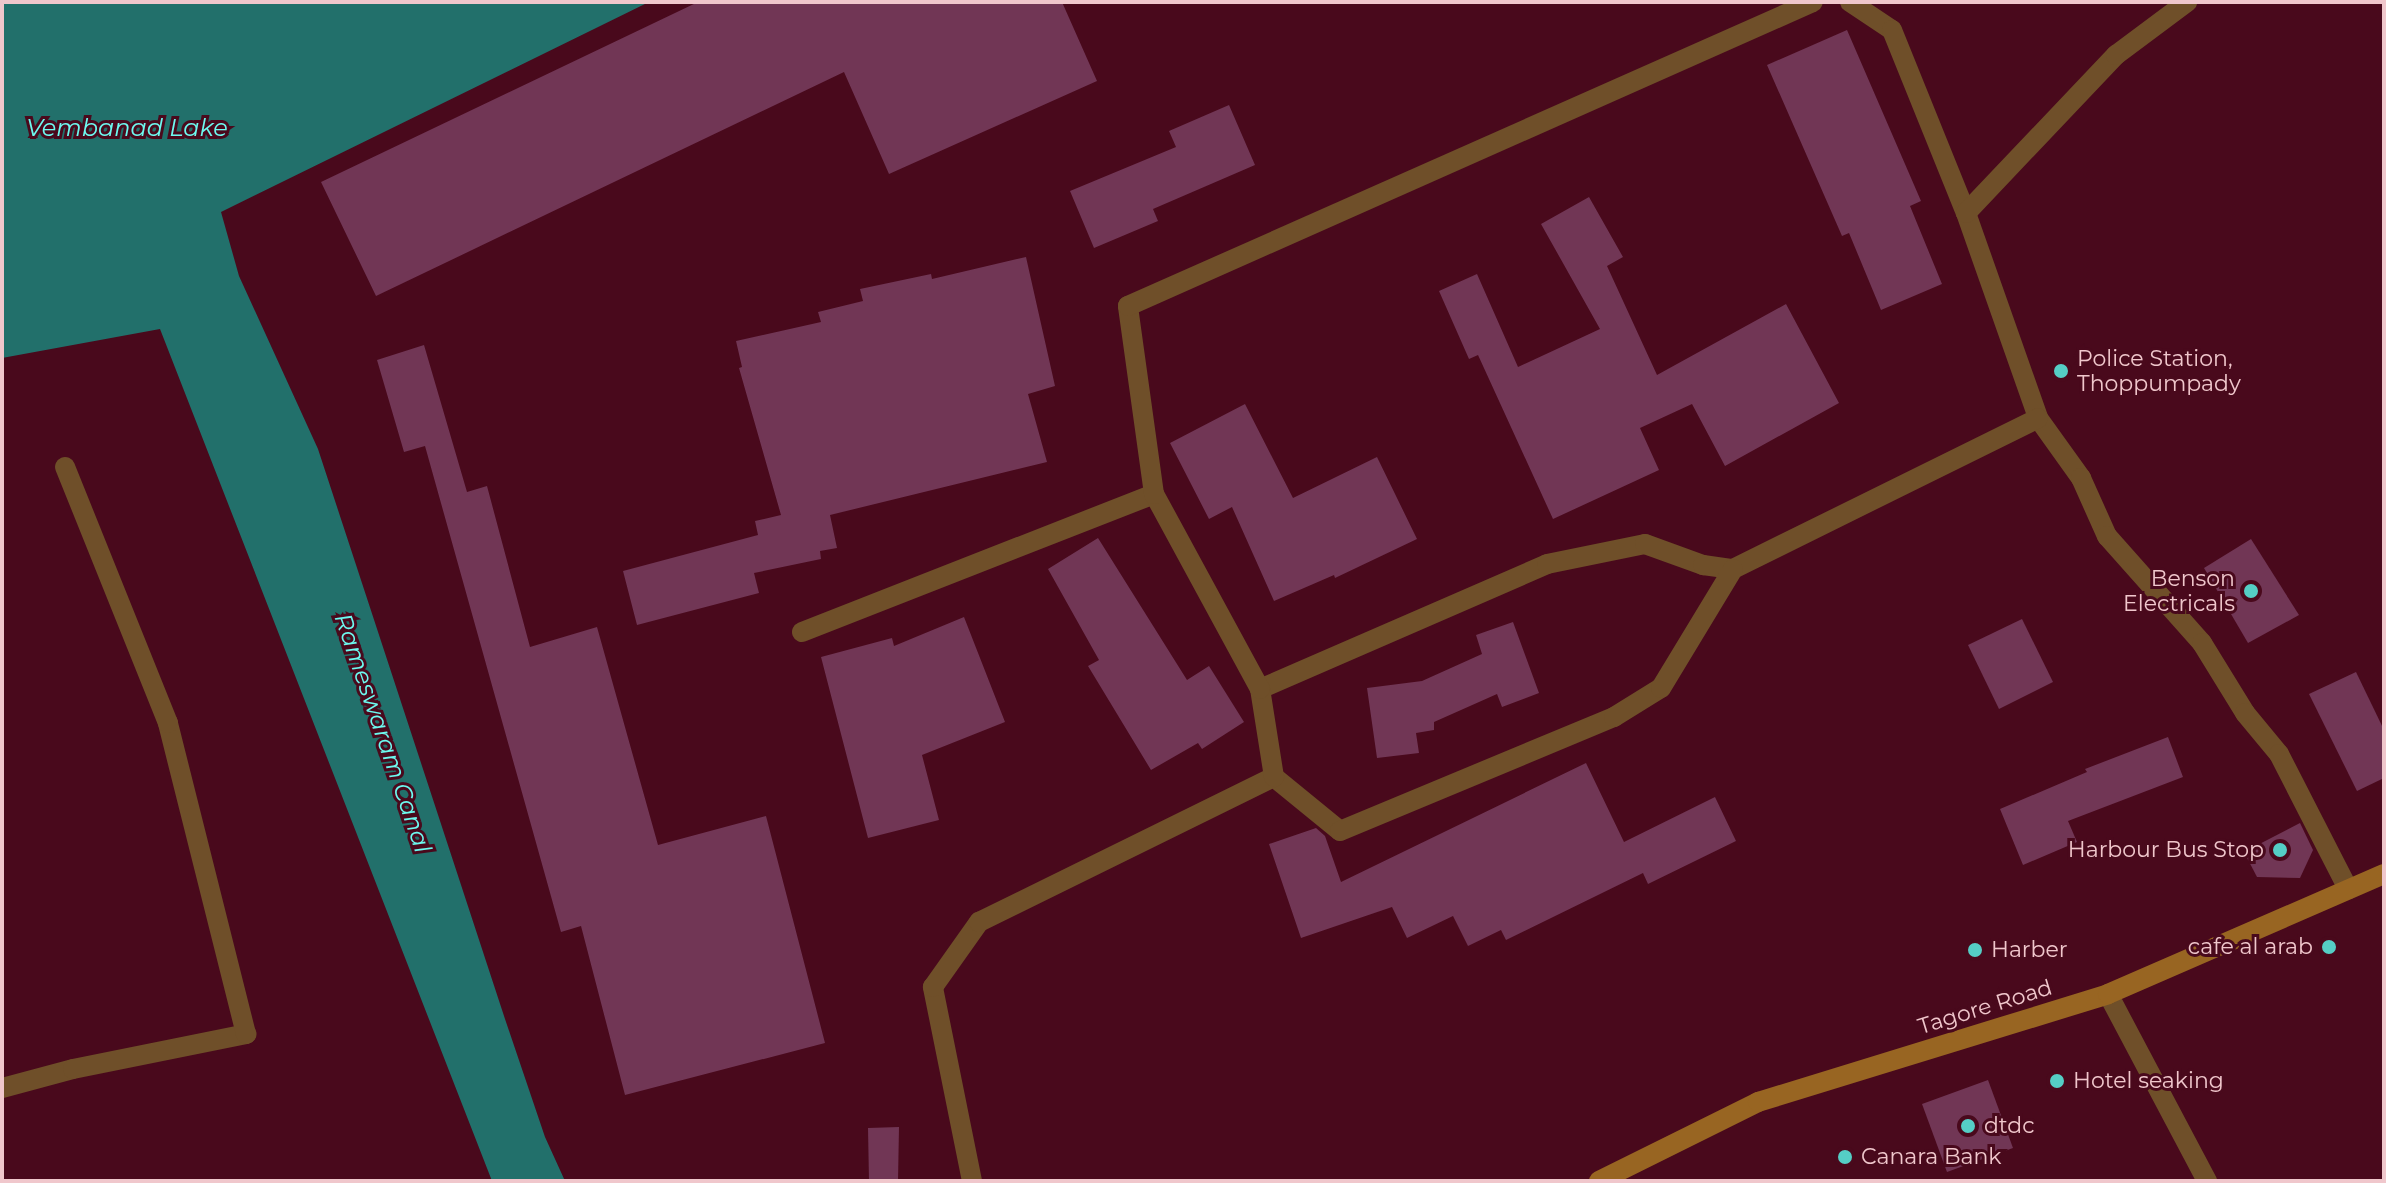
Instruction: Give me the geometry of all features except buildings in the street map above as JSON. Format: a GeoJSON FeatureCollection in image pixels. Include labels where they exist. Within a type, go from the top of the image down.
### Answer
{"type":"FeatureCollection","features":[{"type":"Feature","properties":{"kind":"main road","name":"Tagore Road"},"geometry":{"type":"LineString","coordinates":[[1599,1181],[1758,1102],[2108,994],[2384,874]]}},
{"type":"Feature","properties":{"kind":"street"},"geometry":{"type":"LineString","coordinates":[[1813,2],[1128,306],[1154,494],[1260,689],[1274,777],[1340,831],[1614,717],[1661,688],[1733,569],[2038,418]]}},
{"type":"Feature","properties":{"kind":"street"},"geometry":{"type":"LineString","coordinates":[[1850,2],[1892,30],[1966,213],[2038,418],[2081,478],[2107,536],[2202,643],[2245,713],[2279,754],[2348,889]]}},
{"type":"Feature","properties":{"kind":"street"},"geometry":{"type":"LineString","coordinates":[[1966,213],[2116,55],[2187,2]]}},
{"type":"Feature","properties":{"kind":"street"},"geometry":{"type":"LineString","coordinates":[[2,1088],[73,1069],[246,1034],[168,723],[65,467]]}},
{"type":"Feature","properties":{"kind":"street"},"geometry":{"type":"LineString","coordinates":[[802,632],[1154,494]]}},
{"type":"Feature","properties":{"kind":"street"},"geometry":{"type":"LineString","coordinates":[[1260,689],[1547,564],[1645,544],[1703,565],[1733,569]]}},
{"type":"Feature","properties":{"kind":"street"},"geometry":{"type":"LineString","coordinates":[[972,1181],[933,987],[979,922],[1274,777]]}},
{"type":"Feature","properties":{"kind":"street"},"geometry":{"type":"LineString","coordinates":[[2108,994],[2207,1181]]}},
{"type":"Feature","properties":{"kind":"water"},"geometry":{"type":"Polygon","coordinates":[[[2,2],[649,2],[221,212],[239,276],[318,449],[505,1019],[545,1137],[565,1181],[492,1181],[160,329],[2,358],[2,2]]]}},
{"type":"Feature","properties":{"kind":"place","name":"Police Station, Thoppumpady"},"geometry":{"type":"Point","coordinates":[2061,371]}},
{"type":"Feature","properties":{"kind":"place","name":"Benson Electricals"},"geometry":{"type":"Point","coordinates":[2251,591]}},
{"type":"Feature","properties":{"kind":"place","name":"Harbour Bus Stop"},"geometry":{"type":"Point","coordinates":[2280,850]}},
{"type":"Feature","properties":{"kind":"place","name":"cafe al arab"},"geometry":{"type":"Point","coordinates":[2329,947]}},
{"type":"Feature","properties":{"kind":"place","name":"Harber"},"geometry":{"type":"Point","coordinates":[1975,950]}},
{"type":"Feature","properties":{"kind":"place","name":"Hotel seaking"},"geometry":{"type":"Point","coordinates":[2057,1081]}},
{"type":"Feature","properties":{"kind":"place","name":"dtdc"},"geometry":{"type":"Point","coordinates":[1968,1126]}},
{"type":"Feature","properties":{"kind":"place","name":"Canara Bank"},"geometry":{"type":"Point","coordinates":[1845,1157]}},
{"type":"Feature","properties":{"kind":"water label","name":"Vembanad Lake"},"geometry":{"type":"Point","coordinates":[127,128]}},
{"type":"Feature","properties":{"kind":"water label","name":"Rameswaram Canal"},"geometry":{"type":"Point","coordinates":[383,733]}}]}
